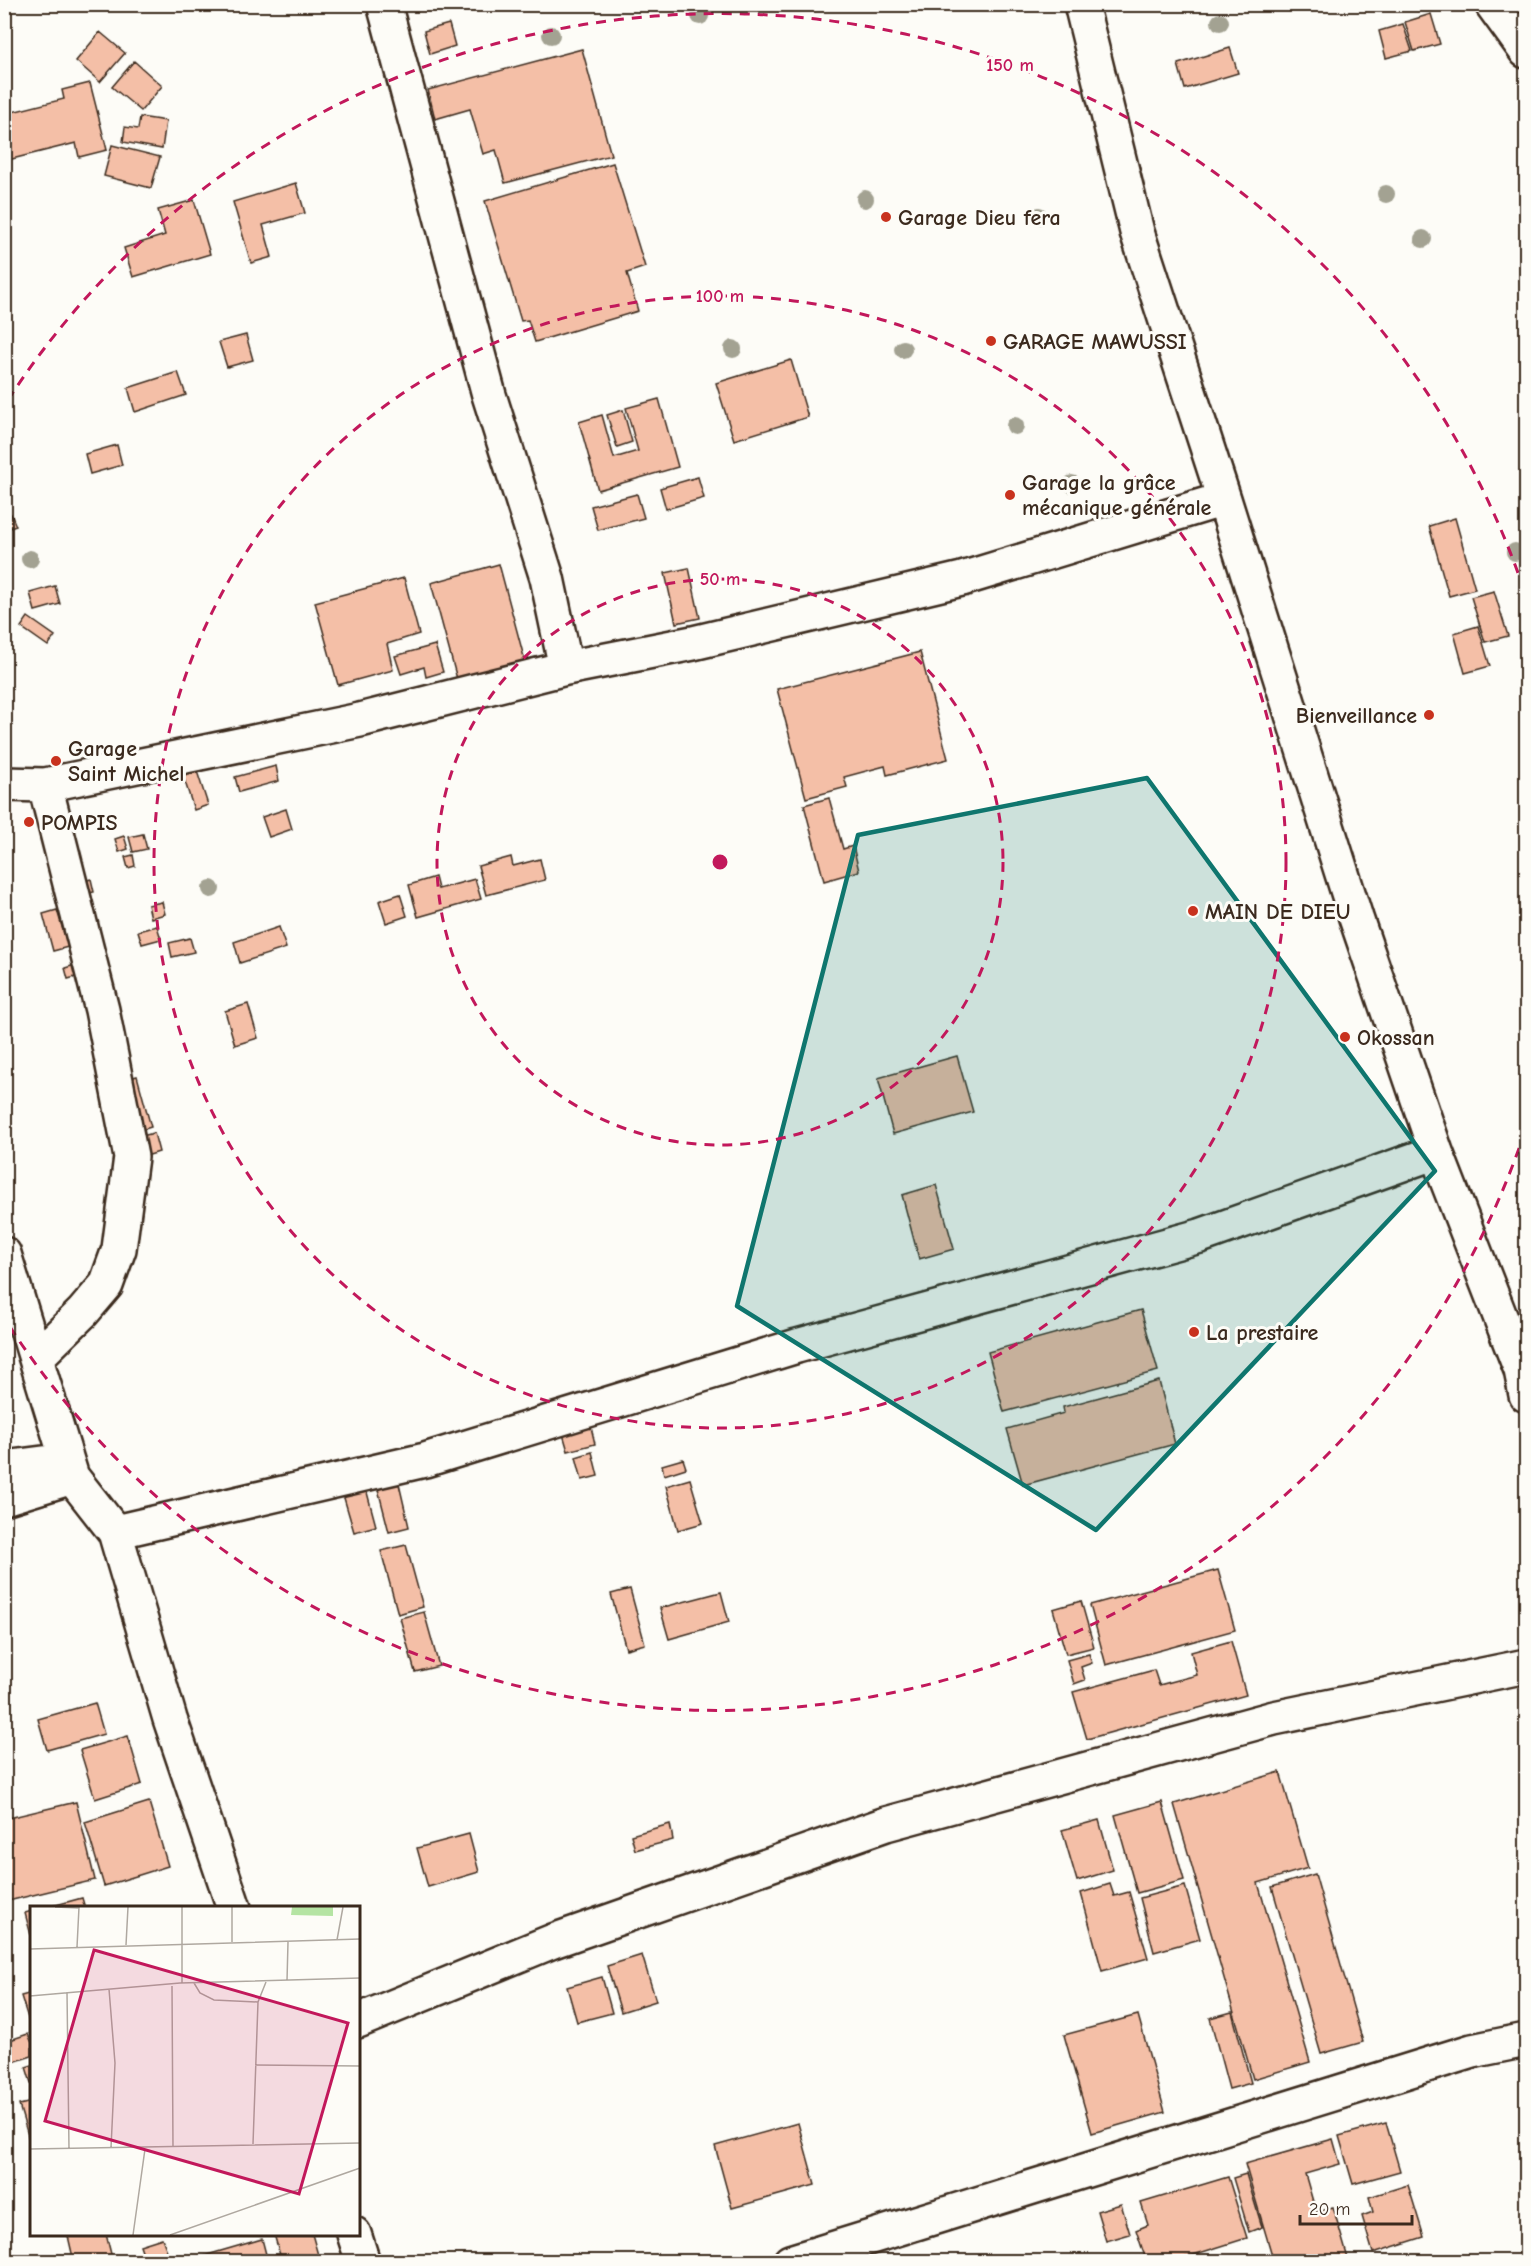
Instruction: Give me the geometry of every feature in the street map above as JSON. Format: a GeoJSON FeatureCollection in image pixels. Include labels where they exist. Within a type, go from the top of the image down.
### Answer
{"type":"FeatureCollection","features":[{"type":"Feature","properties":{"kind":"street"},"geometry":{"type":"LineString","coordinates":[[384,4],[489,395],[548,578],[566,668]]}},
{"type":"Feature","properties":{"kind":"street"},"geometry":{"type":"LineString","coordinates":[[1081,4],[1137,232],[1356,918],[1436,1152],[1525,1378]]}},
{"type":"Feature","properties":{"kind":"street"},"geometry":{"type":"LineString","coordinates":[[1492,4],[1527,51]]}},
{"type":"Feature","properties":{"kind":"street"},"geometry":{"type":"LineString","coordinates":[[4,784],[45,785],[360,720],[566,668],[693,643],[962,579],[1224,499]]}},
{"type":"Feature","properties":{"kind":"street"},"geometry":{"type":"LineString","coordinates":[[36,1358],[83,1312],[106,1285],[119,1249],[131,1157],[102,1010],[45,785]]}},
{"type":"Feature","properties":{"kind":"street"},"geometry":{"type":"LineString","coordinates":[[115,1532],[425,1460],[797,1346],[1200,1236],[1436,1152]]}},
{"type":"Feature","properties":{"kind":"street"},"geometry":{"type":"LineString","coordinates":[[4,1254],[69,1469],[115,1532],[170,1719],[233,1906]]}},
{"type":"Feature","properties":{"kind":"street"},"geometry":{"type":"LineString","coordinates":[[4,1468],[69,1469]]}},
{"type":"Feature","properties":{"kind":"street"},"geometry":{"type":"LineString","coordinates":[[4,1498],[69,1469]]}},
{"type":"Feature","properties":{"kind":"street"},"geometry":{"type":"LineString","coordinates":[[360,2020],[553,1941],[886,1824],[1274,1718],[1527,1666]]}},
{"type":"Feature","properties":{"kind":"street"},"geometry":{"type":"LineString","coordinates":[[790,2262],[1472,2051],[1527,2040]]}},
{"type":"Feature","properties":{"kind":"street"},"geometry":{"type":"LineString","coordinates":[[354,2236],[363,2262]]}},
{"type":"Feature","properties":{"kind":"highlighted area"},"geometry":{"type":"Polygon","coordinates":[[[1147,778],[1435,1171],[1096,1530],[737,1306],[858,835],[1147,778]]]}},
{"type":"Feature","properties":{"kind":"building"},"geometry":{"type":"Polygon","coordinates":[[[1431,14],[1440,44],[1414,51],[1405,22],[1431,14]]]}},
{"type":"Feature","properties":{"kind":"building"},"geometry":{"type":"Polygon","coordinates":[[[449,24],[455,46],[430,54],[424,31],[449,24]]]}},
{"type":"Feature","properties":{"kind":"building"},"geometry":{"type":"Polygon","coordinates":[[[1403,24],[1412,51],[1386,58],[1379,31],[1403,24]]]}},
{"type":"Feature","properties":{"kind":"building"},"geometry":{"type":"Polygon","coordinates":[[[100,32],[125,53],[100,82],[76,61],[100,32]]]}},
{"type":"Feature","properties":{"kind":"building"},"geometry":{"type":"Polygon","coordinates":[[[1230,48],[1238,73],[1185,89],[1178,64],[1230,48]]]}},
{"type":"Feature","properties":{"kind":"building"},"geometry":{"type":"Polygon","coordinates":[[[582,49],[611,155],[505,183],[496,150],[483,154],[470,109],[435,119],[428,90],[582,49]]]}},
{"type":"Feature","properties":{"kind":"building"},"geometry":{"type":"Polygon","coordinates":[[[134,61],[162,86],[141,111],[112,87],[134,61]]]}},
{"type":"Feature","properties":{"kind":"building"},"geometry":{"type":"Polygon","coordinates":[[[90,83],[107,150],[79,157],[76,143],[4,161],[4,114],[64,99],[62,90],[90,83]]]}},
{"type":"Feature","properties":{"kind":"building"},"geometry":{"type":"Polygon","coordinates":[[[140,117],[166,121],[162,149],[123,142],[125,127],[138,129],[140,117]]]}},
{"type":"Feature","properties":{"kind":"building"},"geometry":{"type":"Polygon","coordinates":[[[112,145],[160,157],[151,188],[104,176],[112,145]]]}},
{"type":"Feature","properties":{"kind":"building"},"geometry":{"type":"Polygon","coordinates":[[[613,163],[645,267],[627,273],[638,311],[535,342],[528,320],[521,321],[485,201],[613,163]]]}},
{"type":"Feature","properties":{"kind":"building"},"geometry":{"type":"Polygon","coordinates":[[[296,183],[305,213],[263,225],[272,257],[251,263],[233,202],[296,183]]]}},
{"type":"Feature","properties":{"kind":"building"},"geometry":{"type":"Polygon","coordinates":[[[194,200],[210,254],[133,277],[124,248],[165,235],[158,210],[194,200]]]}},
{"type":"Feature","properties":{"kind":"building"},"geometry":{"type":"Polygon","coordinates":[[[246,335],[253,360],[227,367],[219,342],[246,335]]]}},
{"type":"Feature","properties":{"kind":"building"},"geometry":{"type":"Polygon","coordinates":[[[791,360],[808,417],[734,440],[716,383],[791,360]]]}},
{"type":"Feature","properties":{"kind":"building"},"geometry":{"type":"Polygon","coordinates":[[[178,372],[186,395],[135,412],[128,388],[178,372]]]}},
{"type":"Feature","properties":{"kind":"building"},"geometry":{"type":"Polygon","coordinates":[[[659,399],[678,467],[598,490],[579,422],[602,415],[614,458],[638,451],[626,408],[659,399]]]}},
{"type":"Feature","properties":{"kind":"building"},"geometry":{"type":"Polygon","coordinates":[[[623,410],[632,442],[617,447],[607,415],[623,410]]]}},
{"type":"Feature","properties":{"kind":"building"},"geometry":{"type":"Polygon","coordinates":[[[117,445],[122,465],[90,474],[85,454],[117,445]]]}},
{"type":"Feature","properties":{"kind":"building"},"geometry":{"type":"Polygon","coordinates":[[[698,477],[704,498],[666,509],[660,488],[698,477]]]}},
{"type":"Feature","properties":{"kind":"building"},"geometry":{"type":"Polygon","coordinates":[[[637,494],[644,518],[598,530],[591,506],[637,494]]]}},
{"type":"Feature","properties":{"kind":"building"},"geometry":{"type":"Polygon","coordinates":[[[11,514],[16,526],[4,530],[4,516],[11,514]]]}},
{"type":"Feature","properties":{"kind":"building"},"geometry":{"type":"Polygon","coordinates":[[[1455,518],[1475,589],[1449,596],[1429,526],[1455,518]]]}},
{"type":"Feature","properties":{"kind":"building"},"geometry":{"type":"Polygon","coordinates":[[[499,564],[525,661],[457,679],[431,583],[499,564]]]}},
{"type":"Feature","properties":{"kind":"building"},"geometry":{"type":"Polygon","coordinates":[[[689,568],[700,618],[676,623],[665,573],[689,568]]]}},
{"type":"Feature","properties":{"kind":"building"},"geometry":{"type":"Polygon","coordinates":[[[404,578],[419,634],[387,644],[393,670],[338,685],[315,602],[404,578]]]}},
{"type":"Feature","properties":{"kind":"building"},"geometry":{"type":"Polygon","coordinates":[[[55,586],[60,604],[35,611],[30,593],[55,586]]]}},
{"type":"Feature","properties":{"kind":"building"},"geometry":{"type":"Polygon","coordinates":[[[1494,591],[1508,636],[1485,642],[1471,597],[1494,591]]]}},
{"type":"Feature","properties":{"kind":"building"},"geometry":{"type":"Polygon","coordinates":[[[28,617],[55,636],[48,646],[21,627],[28,617]]]}},
{"type":"Feature","properties":{"kind":"building"},"geometry":{"type":"Polygon","coordinates":[[[1478,626],[1490,666],[1465,673],[1454,633],[1478,626]]]}},
{"type":"Feature","properties":{"kind":"building"},"geometry":{"type":"Polygon","coordinates":[[[435,645],[443,672],[426,677],[424,667],[401,674],[395,656],[435,645]]]}},
{"type":"Feature","properties":{"kind":"building"},"geometry":{"type":"Polygon","coordinates":[[[920,652],[948,759],[887,775],[885,766],[844,777],[847,787],[806,798],[777,689],[920,652]]]}},
{"type":"Feature","properties":{"kind":"building"},"geometry":{"type":"Polygon","coordinates":[[[195,765],[208,805],[194,810],[181,769],[195,765]]]}},
{"type":"Feature","properties":{"kind":"building"},"geometry":{"type":"Polygon","coordinates":[[[276,766],[279,781],[239,792],[235,777],[276,766]]]}},
{"type":"Feature","properties":{"kind":"building"},"geometry":{"type":"Polygon","coordinates":[[[829,798],[843,849],[853,846],[859,871],[824,881],[804,805],[829,798]]]}},
{"type":"Feature","properties":{"kind":"building"},"geometry":{"type":"Polygon","coordinates":[[[286,809],[292,829],[269,837],[262,817],[286,809]]]}},
{"type":"Feature","properties":{"kind":"building"},"geometry":{"type":"Polygon","coordinates":[[[143,834],[147,849],[133,852],[129,837],[143,834]]]}},
{"type":"Feature","properties":{"kind":"building"},"geometry":{"type":"Polygon","coordinates":[[[124,836],[128,849],[119,852],[115,839],[124,836]]]}},
{"type":"Feature","properties":{"kind":"building"},"geometry":{"type":"Polygon","coordinates":[[[133,855],[135,866],[128,868],[125,857],[133,855]]]}},
{"type":"Feature","properties":{"kind":"building"},"geometry":{"type":"Polygon","coordinates":[[[511,857],[513,866],[540,859],[545,880],[486,895],[478,866],[511,857]]]}},
{"type":"Feature","properties":{"kind":"building"},"geometry":{"type":"Polygon","coordinates":[[[435,877],[438,889],[475,879],[481,899],[418,917],[409,885],[435,877]]]}},
{"type":"Feature","properties":{"kind":"building"},"geometry":{"type":"Polygon","coordinates":[[[91,879],[94,892],[80,895],[77,883],[91,879]]]}},
{"type":"Feature","properties":{"kind":"building"},"geometry":{"type":"Polygon","coordinates":[[[400,894],[407,916],[386,923],[379,901],[400,894]]]}},
{"type":"Feature","properties":{"kind":"building"},"geometry":{"type":"Polygon","coordinates":[[[162,902],[165,914],[151,918],[148,905],[162,902]]]}},
{"type":"Feature","properties":{"kind":"building"},"geometry":{"type":"Polygon","coordinates":[[[57,910],[68,947],[53,951],[43,914],[57,910]]]}},
{"type":"Feature","properties":{"kind":"building"},"geometry":{"type":"Polygon","coordinates":[[[157,926],[161,939],[142,944],[138,931],[157,926]]]}},
{"type":"Feature","properties":{"kind":"building"},"geometry":{"type":"Polygon","coordinates":[[[279,927],[286,948],[240,963],[234,942],[279,927]]]}},
{"type":"Feature","properties":{"kind":"building"},"geometry":{"type":"Polygon","coordinates":[[[190,938],[194,952],[172,957],[169,943],[190,938]]]}},
{"type":"Feature","properties":{"kind":"building"},"geometry":{"type":"Polygon","coordinates":[[[75,965],[79,976],[68,979],[65,968],[75,965]]]}},
{"type":"Feature","properties":{"kind":"building"},"geometry":{"type":"Polygon","coordinates":[[[248,1004],[258,1038],[235,1045],[225,1011],[248,1004]]]}},
{"type":"Feature","properties":{"kind":"building"},"geometry":{"type":"Polygon","coordinates":[[[957,1056],[973,1112],[893,1134],[878,1078],[957,1056]]]}},
{"type":"Feature","properties":{"kind":"building"},"geometry":{"type":"Polygon","coordinates":[[[137,1076],[151,1127],[138,1131],[123,1080],[137,1076]]]}},
{"type":"Feature","properties":{"kind":"building"},"geometry":{"type":"Polygon","coordinates":[[[154,1133],[159,1152],[143,1157],[138,1137],[154,1133]]]}},
{"type":"Feature","properties":{"kind":"building"},"geometry":{"type":"Polygon","coordinates":[[[936,1185],[954,1249],[919,1259],[902,1195],[936,1185]]]}},
{"type":"Feature","properties":{"kind":"building"},"geometry":{"type":"Polygon","coordinates":[[[1141,1310],[1158,1371],[1004,1412],[988,1352],[1141,1310]]]}},
{"type":"Feature","properties":{"kind":"building"},"geometry":{"type":"Polygon","coordinates":[[[1159,1381],[1175,1444],[1023,1485],[1007,1429],[1064,1413],[1063,1407],[1159,1381]]]}},
{"type":"Feature","properties":{"kind":"building"},"geometry":{"type":"Polygon","coordinates":[[[591,1427],[595,1444],[568,1451],[563,1434],[591,1427]]]}},
{"type":"Feature","properties":{"kind":"building"},"geometry":{"type":"Polygon","coordinates":[[[592,1452],[598,1476],[582,1480],[576,1457],[592,1452]]]}},
{"type":"Feature","properties":{"kind":"building"},"geometry":{"type":"Polygon","coordinates":[[[683,1459],[686,1468],[664,1475],[662,1465],[683,1459]]]}},
{"type":"Feature","properties":{"kind":"building"},"geometry":{"type":"Polygon","coordinates":[[[690,1479],[703,1523],[678,1530],[666,1486],[690,1479]]]}},
{"type":"Feature","properties":{"kind":"building"},"geometry":{"type":"Polygon","coordinates":[[[399,1484],[409,1527],[389,1532],[378,1489],[399,1484]]]}},
{"type":"Feature","properties":{"kind":"building"},"geometry":{"type":"Polygon","coordinates":[[[365,1485],[376,1526],[354,1532],[342,1491],[365,1485]]]}},
{"type":"Feature","properties":{"kind":"building"},"geometry":{"type":"Polygon","coordinates":[[[406,1545],[423,1607],[398,1614],[381,1551],[406,1545]]]}},
{"type":"Feature","properties":{"kind":"building"},"geometry":{"type":"Polygon","coordinates":[[[1218,1570],[1235,1630],[1106,1665],[1090,1605],[1218,1570]]]}},
{"type":"Feature","properties":{"kind":"building"},"geometry":{"type":"Polygon","coordinates":[[[630,1589],[645,1644],[626,1649],[611,1594],[630,1589]]]}},
{"type":"Feature","properties":{"kind":"building"},"geometry":{"type":"Polygon","coordinates":[[[721,1592],[729,1622],[669,1639],[660,1608],[721,1592]]]}},
{"type":"Feature","properties":{"kind":"building"},"geometry":{"type":"Polygon","coordinates":[[[1081,1601],[1094,1647],[1066,1654],[1053,1609],[1081,1601]]]}},
{"type":"Feature","properties":{"kind":"building"},"geometry":{"type":"Polygon","coordinates":[[[424,1612],[439,1666],[415,1672],[400,1618],[424,1612]]]}},
{"type":"Feature","properties":{"kind":"building"},"geometry":{"type":"Polygon","coordinates":[[[1231,1641],[1246,1695],[1087,1739],[1073,1692],[1154,1670],[1159,1685],[1197,1675],[1191,1652],[1231,1641]]]}},
{"type":"Feature","properties":{"kind":"building"},"geometry":{"type":"Polygon","coordinates":[[[1089,1654],[1092,1663],[1081,1667],[1085,1680],[1074,1684],[1067,1660],[1089,1654]]]}},
{"type":"Feature","properties":{"kind":"building"},"geometry":{"type":"Polygon","coordinates":[[[95,1703],[104,1734],[47,1750],[38,1719],[95,1703]]]}},
{"type":"Feature","properties":{"kind":"building"},"geometry":{"type":"Polygon","coordinates":[[[128,1736],[142,1784],[95,1799],[80,1750],[128,1736]]]}},
{"type":"Feature","properties":{"kind":"building"},"geometry":{"type":"Polygon","coordinates":[[[1280,1772],[1308,1868],[1258,1883],[1310,2062],[1253,2079],[1174,1804],[1280,1772]]]}},
{"type":"Feature","properties":{"kind":"building"},"geometry":{"type":"Polygon","coordinates":[[[76,1802],[95,1880],[4,1902],[4,1819],[76,1802]]]}},
{"type":"Feature","properties":{"kind":"building"},"geometry":{"type":"Polygon","coordinates":[[[149,1802],[168,1866],[104,1886],[85,1822],[149,1802]]]}},
{"type":"Feature","properties":{"kind":"building"},"geometry":{"type":"Polygon","coordinates":[[[1162,1802],[1184,1880],[1137,1893],[1115,1815],[1162,1802]]]}},
{"type":"Feature","properties":{"kind":"building"},"geometry":{"type":"Polygon","coordinates":[[[1099,1820],[1113,1870],[1077,1881],[1062,1830],[1099,1820]]]}},
{"type":"Feature","properties":{"kind":"building"},"geometry":{"type":"Polygon","coordinates":[[[670,1824],[673,1840],[635,1850],[631,1835],[670,1824]]]}},
{"type":"Feature","properties":{"kind":"building"},"geometry":{"type":"Polygon","coordinates":[[[469,1834],[479,1872],[428,1887],[417,1848],[469,1834]]]}},
{"type":"Feature","properties":{"kind":"building"},"geometry":{"type":"Polygon","coordinates":[[[1315,1874],[1363,2042],[1321,2054],[1272,1887],[1315,1874]]]}},
{"type":"Feature","properties":{"kind":"building"},"geometry":{"type":"Polygon","coordinates":[[[1110,1884],[1114,1896],[1129,1892],[1148,1958],[1102,1971],[1081,1893],[1110,1884]]]}},
{"type":"Feature","properties":{"kind":"building"},"geometry":{"type":"Polygon","coordinates":[[[1185,1886],[1200,1939],[1154,1952],[1140,1898],[1185,1886]]]}},
{"type":"Feature","properties":{"kind":"building"},"geometry":{"type":"Polygon","coordinates":[[[82,1898],[84,1906],[52,1906],[82,1898]]]}},
{"type":"Feature","properties":{"kind":"building"},"geometry":{"type":"Polygon","coordinates":[[[30,1912],[30,1932],[25,1913],[30,1912]]]}},
{"type":"Feature","properties":{"kind":"building"},"geometry":{"type":"Polygon","coordinates":[[[642,1955],[656,2001],[621,2012],[607,1966],[642,1955]]]}},
{"type":"Feature","properties":{"kind":"building"},"geometry":{"type":"Polygon","coordinates":[[[602,1977],[612,2013],[577,2022],[567,1987],[602,1977]]]}},
{"type":"Feature","properties":{"kind":"building"},"geometry":{"type":"Polygon","coordinates":[[[30,1994],[30,2025],[21,1996],[30,1994]]]}},
{"type":"Feature","properties":{"kind":"building"},"geometry":{"type":"Polygon","coordinates":[[[1232,2012],[1251,2083],[1229,2089],[1210,2018],[1232,2012]]]}},
{"type":"Feature","properties":{"kind":"building"},"geometry":{"type":"Polygon","coordinates":[[[1138,2015],[1165,2112],[1092,2133],[1064,2035],[1138,2015]]]}},
{"type":"Feature","properties":{"kind":"building"},"geometry":{"type":"Polygon","coordinates":[[[28,2034],[30,2057],[4,2065],[4,2042],[28,2034]]]}},
{"type":"Feature","properties":{"kind":"building"},"geometry":{"type":"Polygon","coordinates":[[[30,2066],[30,2080],[26,2067],[30,2066]]]}},
{"type":"Feature","properties":{"kind":"building"},"geometry":{"type":"Polygon","coordinates":[[[30,2102],[30,2142],[19,2105],[30,2102]]]}},
{"type":"Feature","properties":{"kind":"building"},"geometry":{"type":"Polygon","coordinates":[[[798,2123],[815,2185],[732,2208],[715,2146],[798,2123]]]}},
{"type":"Feature","properties":{"kind":"building"},"geometry":{"type":"Polygon","coordinates":[[[1386,2123],[1400,2171],[1353,2184],[1339,2136],[1386,2123]]]}},
{"type":"Feature","properties":{"kind":"building"},"geometry":{"type":"Polygon","coordinates":[[[1333,2139],[1340,2164],[1305,2174],[1316,2212],[1333,2207],[1349,2262],[1274,2262],[1245,2164],[1333,2139]]]}},
{"type":"Feature","properties":{"kind":"building"},"geometry":{"type":"Polygon","coordinates":[[[1246,2174],[1262,2227],[1249,2232],[1233,2178],[1246,2174]]]}},
{"type":"Feature","properties":{"kind":"building"},"geometry":{"type":"Polygon","coordinates":[[[1228,2177],[1247,2238],[1171,2262],[1129,2262],[1145,2257],[1136,2230],[1148,2225],[1141,2203],[1228,2177]]]}},
{"type":"Feature","properties":{"kind":"building"},"geometry":{"type":"Polygon","coordinates":[[[1408,2185],[1424,2237],[1373,2253],[1362,2216],[1373,2212],[1369,2197],[1408,2185]]]}},
{"type":"Feature","properties":{"kind":"building"},"geometry":{"type":"Polygon","coordinates":[[[1121,2204],[1130,2234],[1106,2241],[1097,2211],[1121,2204]]]}},
{"type":"Feature","properties":{"kind":"building"},"geometry":{"type":"Polygon","coordinates":[[[68,2236],[106,2236],[113,2262],[74,2262],[68,2236]]]}},
{"type":"Feature","properties":{"kind":"building"},"geometry":{"type":"Polygon","coordinates":[[[275,2236],[313,2236],[320,2262],[282,2262],[275,2236]]]}},
{"type":"Feature","properties":{"kind":"building"},"geometry":{"type":"Polygon","coordinates":[[[162,2238],[167,2251],[145,2259],[140,2245],[162,2238]]]}},
{"type":"Feature","properties":{"kind":"building"},"geometry":{"type":"Polygon","coordinates":[[[262,2239],[268,2262],[191,2262],[190,2260],[262,2239]]]}},
{"type":"Feature","properties":{"kind":"place","name":"Garage Dieu fera"},"geometry":{"type":"Point","coordinates":[886,217]}},
{"type":"Feature","properties":{"kind":"place","name":"GARAGE MAWUSSI"},"geometry":{"type":"Point","coordinates":[991,341]}},
{"type":"Feature","properties":{"kind":"place","name":"Garage la grâce mécanique générale"},"geometry":{"type":"Point","coordinates":[1010,495]}},
{"type":"Feature","properties":{"kind":"place","name":"Bienveillance"},"geometry":{"type":"Point","coordinates":[1429,715]}},
{"type":"Feature","properties":{"kind":"place","name":"Garage Saint Michel"},"geometry":{"type":"Point","coordinates":[56,761]}},
{"type":"Feature","properties":{"kind":"place","name":"POMPIS"},"geometry":{"type":"Point","coordinates":[29,822]}},
{"type":"Feature","properties":{"kind":"place","name":"MAIN DE DIEU"},"geometry":{"type":"Point","coordinates":[1193,911]}},
{"type":"Feature","properties":{"kind":"place","name":"Okossan"},"geometry":{"type":"Point","coordinates":[1345,1037]}},
{"type":"Feature","properties":{"kind":"place","name":"La prestaire"},"geometry":{"type":"Point","coordinates":[1194,1332]}}]}
